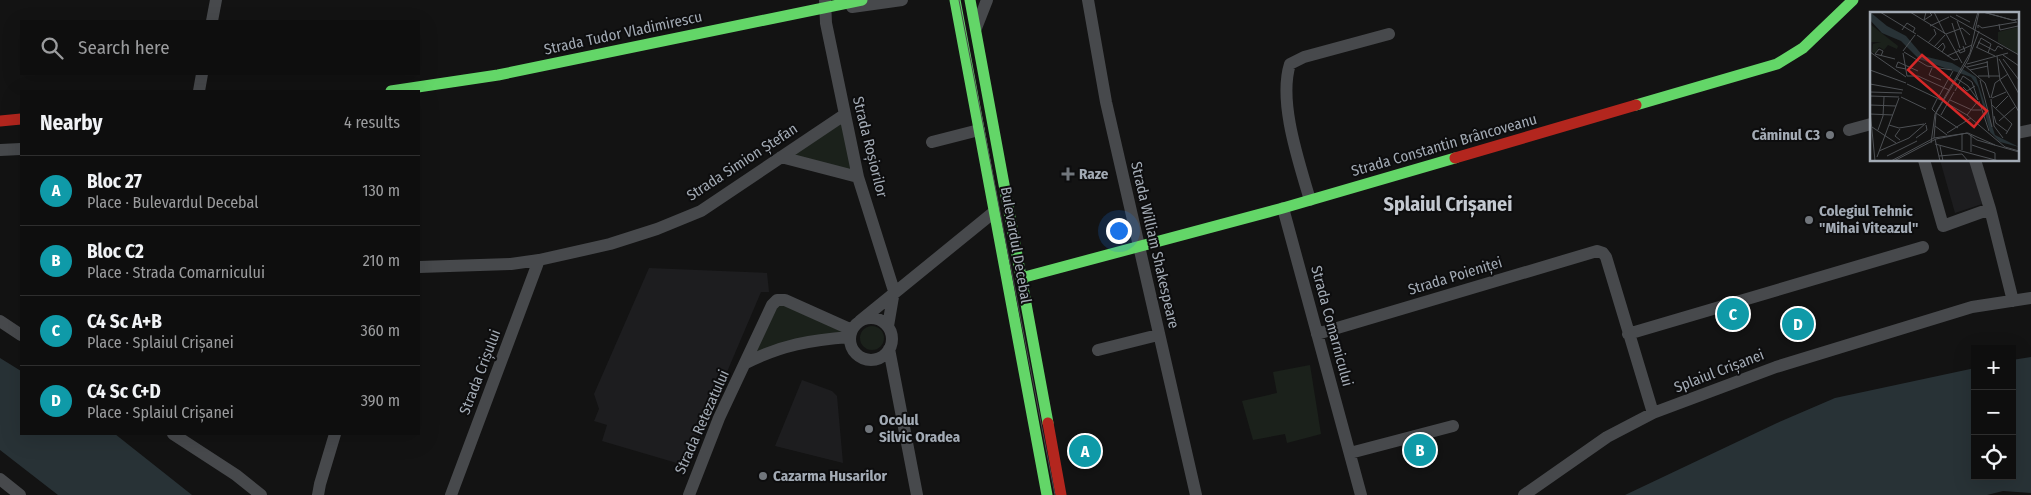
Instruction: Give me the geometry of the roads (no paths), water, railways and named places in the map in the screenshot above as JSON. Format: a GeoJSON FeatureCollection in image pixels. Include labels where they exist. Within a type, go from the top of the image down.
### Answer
{"type":"FeatureCollection","features":[{"type":"Feature","properties":{"kind":"street"},"geometry":{"type":"LineString","coordinates":[[212,20],[216,0]]}},
{"type":"Feature","properties":{"kind":"street"},"geometry":{"type":"LineString","coordinates":[[825,4],[840,0]]}},
{"type":"Feature","properties":{"kind":"street","name":"Strada Tudor Vladimirescu"},"geometry":{"type":"LineString","coordinates":[[398,90],[498,75],[825,4],[862,0]]}},
{"type":"Feature","properties":{"kind":"street"},"geometry":{"type":"LineString","coordinates":[[825,4],[848,7],[902,0]]}},
{"type":"Feature","properties":{"kind":"street"},"geometry":{"type":"LineString","coordinates":[[943,0],[956,5]]}},
{"type":"Feature","properties":{"kind":"street","name":"Bulevardul Decebal"},"geometry":{"type":"LineString","coordinates":[[970,0],[1061,495]]}},
{"type":"Feature","properties":{"kind":"street"},"geometry":{"type":"LineString","coordinates":[[975,30],[987,0]]}},
{"type":"Feature","properties":{"kind":"street","name":"Strada William Shakespeare"},"geometry":{"type":"LineString","coordinates":[[1088,0],[1106,102],[1196,495]]}},
{"type":"Feature","properties":{"kind":"street","name":"Strada Constantin Brâncoveanu"},"geometry":{"type":"LineString","coordinates":[[1021,278],[1283,208],[1777,64],[1803,48],[1853,0]]}},
{"type":"Feature","properties":{"kind":"street","name":"Strada Roșiorilor"},"geometry":{"type":"LineString","coordinates":[[825,4],[826,23],[858,177],[894,291]]}},
{"type":"Feature","properties":{"kind":"street","name":"Bulevardul Decebal"},"geometry":{"type":"LineString","coordinates":[[956,5],[1047,495]]}},
{"type":"Feature","properties":{"kind":"street"},"geometry":{"type":"LineString","coordinates":[[1310,200],[1291,134],[1286,77],[1290,64],[1304,57],[1389,34]]}},
{"type":"Feature","properties":{"kind":"street"},"geometry":{"type":"LineString","coordinates":[[199,90],[202,75]]}},
{"type":"Feature","properties":{"kind":"street","name":"Strada Simion Ștefan"},"geometry":{"type":"LineString","coordinates":[[420,267],[511,264],[539,260],[610,244],[656,229],[701,210],[844,115]]}},
{"type":"Feature","properties":{"kind":"street"},"geometry":{"type":"LineString","coordinates":[[0,121],[20,119]]}},
{"type":"Feature","properties":{"kind":"street"},"geometry":{"type":"LineString","coordinates":[[1849,130],[1870,124]]}},
{"type":"Feature","properties":{"kind":"street"},"geometry":{"type":"LineString","coordinates":[[932,142],[979,130]]}},
{"type":"Feature","properties":{"kind":"street"},"geometry":{"type":"LineString","coordinates":[[2018,133],[2031,130]]}},
{"type":"Feature","properties":{"kind":"street"},"geometry":{"type":"LineString","coordinates":[[0,150],[20,149]]}},
{"type":"Feature","properties":{"kind":"street"},"geometry":{"type":"LineString","coordinates":[[781,157],[858,177]]}},
{"type":"Feature","properties":{"kind":"street"},"geometry":{"type":"LineString","coordinates":[[1924,161],[1943,226],[1990,209]]}},
{"type":"Feature","properties":{"kind":"street"},"geometry":{"type":"LineString","coordinates":[[1975,161],[1990,209],[2013,301]]}},
{"type":"Feature","properties":{"kind":"street","name":"Strada Comarnicului"},"geometry":{"type":"LineString","coordinates":[[1283,208],[1361,495]]}},
{"type":"Feature","properties":{"kind":"street"},"geometry":{"type":"LineString","coordinates":[[889,349],[878,359],[866,359],[852,349],[854,329],[894,291],[994,212]]}},
{"type":"Feature","properties":{"kind":"street"},"geometry":{"type":"LineString","coordinates":[[1653,413],[1628,334],[1923,247]]}},
{"type":"Feature","properties":{"kind":"street","name":"Strada Poieniței"},"geometry":{"type":"LineString","coordinates":[[1317,334],[1597,251],[1603,253],[1606,257],[1628,334]]}},
{"type":"Feature","properties":{"kind":"street","name":"Strada Crișului"},"geometry":{"type":"LineString","coordinates":[[452,495],[539,260]]}},
{"type":"Feature","properties":{"kind":"street"},"geometry":{"type":"LineString","coordinates":[[894,291],[888,326],[892,338],[889,349],[917,495]]}},
{"type":"Feature","properties":{"kind":"street","name":"Splaiul Crișanei"},"geometry":{"type":"LineString","coordinates":[[1524,495],[1607,437],[1653,413],[1776,367],[1972,307],[2031,298]]}},
{"type":"Feature","properties":{"kind":"street","name":"Strada Retezatului"},"geometry":{"type":"LineString","coordinates":[[689,495],[719,418],[772,305],[777,300],[785,300],[854,329]]}},
{"type":"Feature","properties":{"kind":"street"},"geometry":{"type":"LineString","coordinates":[[746,363],[782,347],[854,329],[871,318],[877,319],[888,326]]}},
{"type":"Feature","properties":{"kind":"street"},"geometry":{"type":"LineString","coordinates":[[0,321],[20,334]]}},
{"type":"Feature","properties":{"kind":"street"},"geometry":{"type":"LineString","coordinates":[[1098,350],[1158,335]]}},
{"type":"Feature","properties":{"kind":"street"},"geometry":{"type":"LineString","coordinates":[[1350,453],[1453,426]]}},
{"type":"Feature","properties":{"kind":"street"},"geometry":{"type":"LineString","coordinates":[[175,435],[236,475],[261,495]]}},
{"type":"Feature","properties":{"kind":"street"},"geometry":{"type":"LineString","coordinates":[[318,495],[335,435]]}},
{"type":"Feature","properties":{"kind":"street"},"geometry":{"type":"LineString","coordinates":[[0,479],[20,495]]}},
{"type":"Feature","properties":{"kind":"tram line"},"geometry":{"type":"LineString","coordinates":[[959,0],[1055,495]]}},
{"type":"Feature","properties":{"kind":"place","name":"Căminul C3"},"geometry":{"type":"Point","coordinates":[1830,135]}},
{"type":"Feature","properties":{"kind":"place","name":"Raze"},"geometry":{"type":"Point","coordinates":[1068,174]}},
{"type":"Feature","properties":{"kind":"place","name":"Colegiul Tehnic \"Mihai Viteazul\""},"geometry":{"type":"Point","coordinates":[1809,220]}},
{"type":"Feature","properties":{"kind":"place","name":"C4 Sc A+B"},"geometry":{"type":"Point","coordinates":[1733,314]}},
{"type":"Feature","properties":{"kind":"place","name":"C4 Sc C+D"},"geometry":{"type":"Point","coordinates":[1798,324]}},
{"type":"Feature","properties":{"kind":"place","name":"Ocolul Silvic Oradea"},"geometry":{"type":"Point","coordinates":[869,429]}},
{"type":"Feature","properties":{"kind":"place","name":"Bloc C2"},"geometry":{"type":"Point","coordinates":[1420,450]}},
{"type":"Feature","properties":{"kind":"place","name":"Bloc 27"},"geometry":{"type":"Point","coordinates":[1085,451]}},
{"type":"Feature","properties":{"kind":"place","name":"Cazarma Husarilor"},"geometry":{"type":"Point","coordinates":[763,476]}},
{"type":"Feature","properties":{"kind":"district","name":"Splaiul Crișanei"},"geometry":{"type":"Point","coordinates":[1448,204]}}]}
